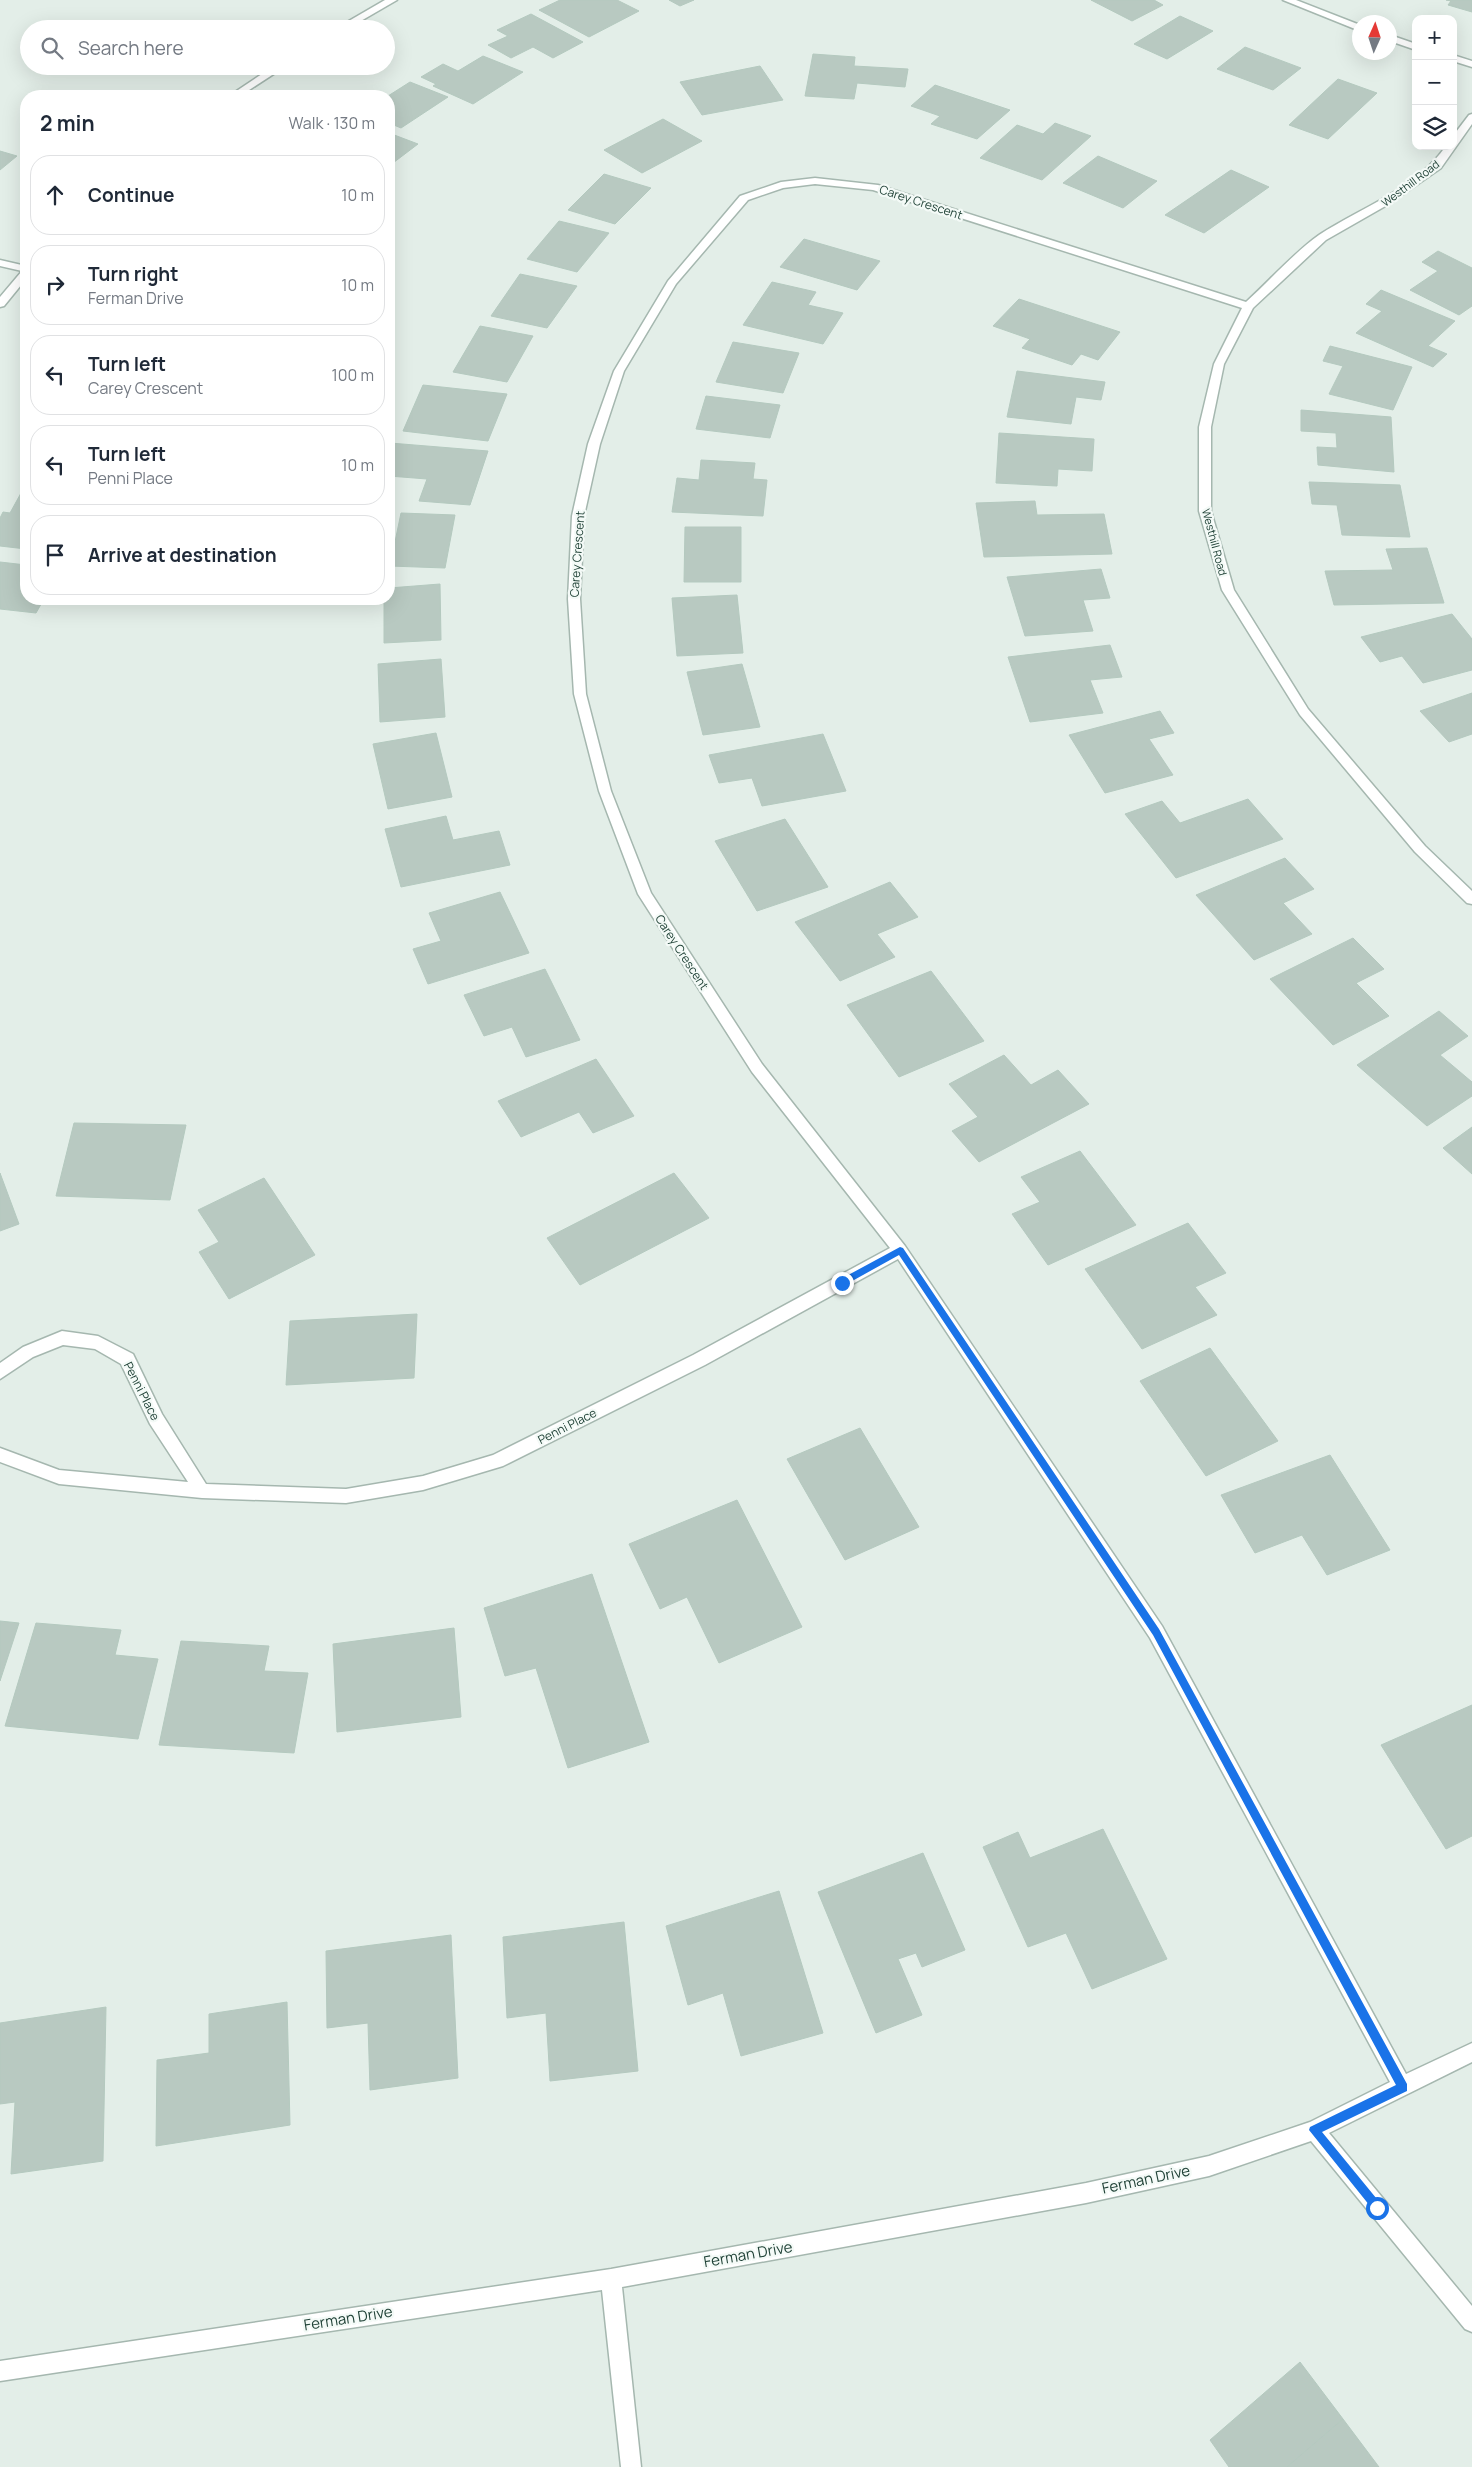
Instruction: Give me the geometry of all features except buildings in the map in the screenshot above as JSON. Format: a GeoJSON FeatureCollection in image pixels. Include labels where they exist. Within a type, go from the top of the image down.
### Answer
{"type":"FeatureCollection","features":[{"type":"Feature","properties":{"kind":"street"},"geometry":{"type":"LineString","coordinates":[[356,20],[392,0]]}},
{"type":"Feature","properties":{"kind":"street"},"geometry":{"type":"LineString","coordinates":[[1288,0],[1352,25]]}},
{"type":"Feature","properties":{"kind":"street"},"geometry":{"type":"LineString","coordinates":[[1397,40],[1412,46]]}},
{"type":"Feature","properties":{"kind":"street"},"geometry":{"type":"LineString","coordinates":[[1457,59],[1472,64]]}},
{"type":"Feature","properties":{"kind":"street"},"geometry":{"type":"LineString","coordinates":[[243,90],[267,75]]}},
{"type":"Feature","properties":{"kind":"street"},"geometry":{"type":"LineString","coordinates":[[1457,138],[1472,117]]}},
{"type":"Feature","properties":{"kind":"street","name":"Westhill Road"},"geometry":{"type":"LineString","coordinates":[[1448,150],[1437,166],[1385,202],[1322,238],[1248,306],[1219,364],[1205,427],[1205,511],[1228,590],[1304,712],[1420,849],[1472,899]]}},
{"type":"Feature","properties":{"kind":"street","name":"Carey Crescent"},"geometry":{"type":"LineString","coordinates":[[1248,306],[874,187],[815,181],[781,185],[744,198],[672,283],[619,371],[594,444],[578,516],[574,599],[580,694],[605,791],[645,894],[757,1068],[900,1250],[1156,1632],[1403,2088]]}},
{"type":"Feature","properties":{"kind":"street"},"geometry":{"type":"LineString","coordinates":[[0,263],[20,268]]}},
{"type":"Feature","properties":{"kind":"street"},"geometry":{"type":"LineString","coordinates":[[0,304],[20,280]]}},
{"type":"Feature","properties":{"kind":"street","name":"Penni Place"},"geometry":{"type":"LineString","coordinates":[[0,1455],[59,1477],[202,1490],[346,1496],[423,1483],[498,1461],[699,1360],[900,1250]]}},
{"type":"Feature","properties":{"kind":"street","name":"Penni Place"},"geometry":{"type":"LineString","coordinates":[[0,1372],[28,1352],[62,1338],[98,1343],[127,1359],[156,1419],[202,1490]]}},
{"type":"Feature","properties":{"kind":"street","name":"Ferman Drive"},"geometry":{"type":"LineString","coordinates":[[0,2371],[611,2278],[1086,2193],[1209,2166],[1314,2130],[1403,2088],[1472,2052]]}},
{"type":"Feature","properties":{"kind":"street"},"geometry":{"type":"LineString","coordinates":[[1314,2130],[1472,2322]]}},
{"type":"Feature","properties":{"kind":"street"},"geometry":{"type":"LineString","coordinates":[[611,2278],[631,2467]]}},
{"type":"Feature","properties":{"kind":"route"},"geometry":{"type":"LineString","coordinates":[[842,1283],[900,1250],[1156,1632],[1403,2088],[1314,2130],[1377,2208]]}}]}
